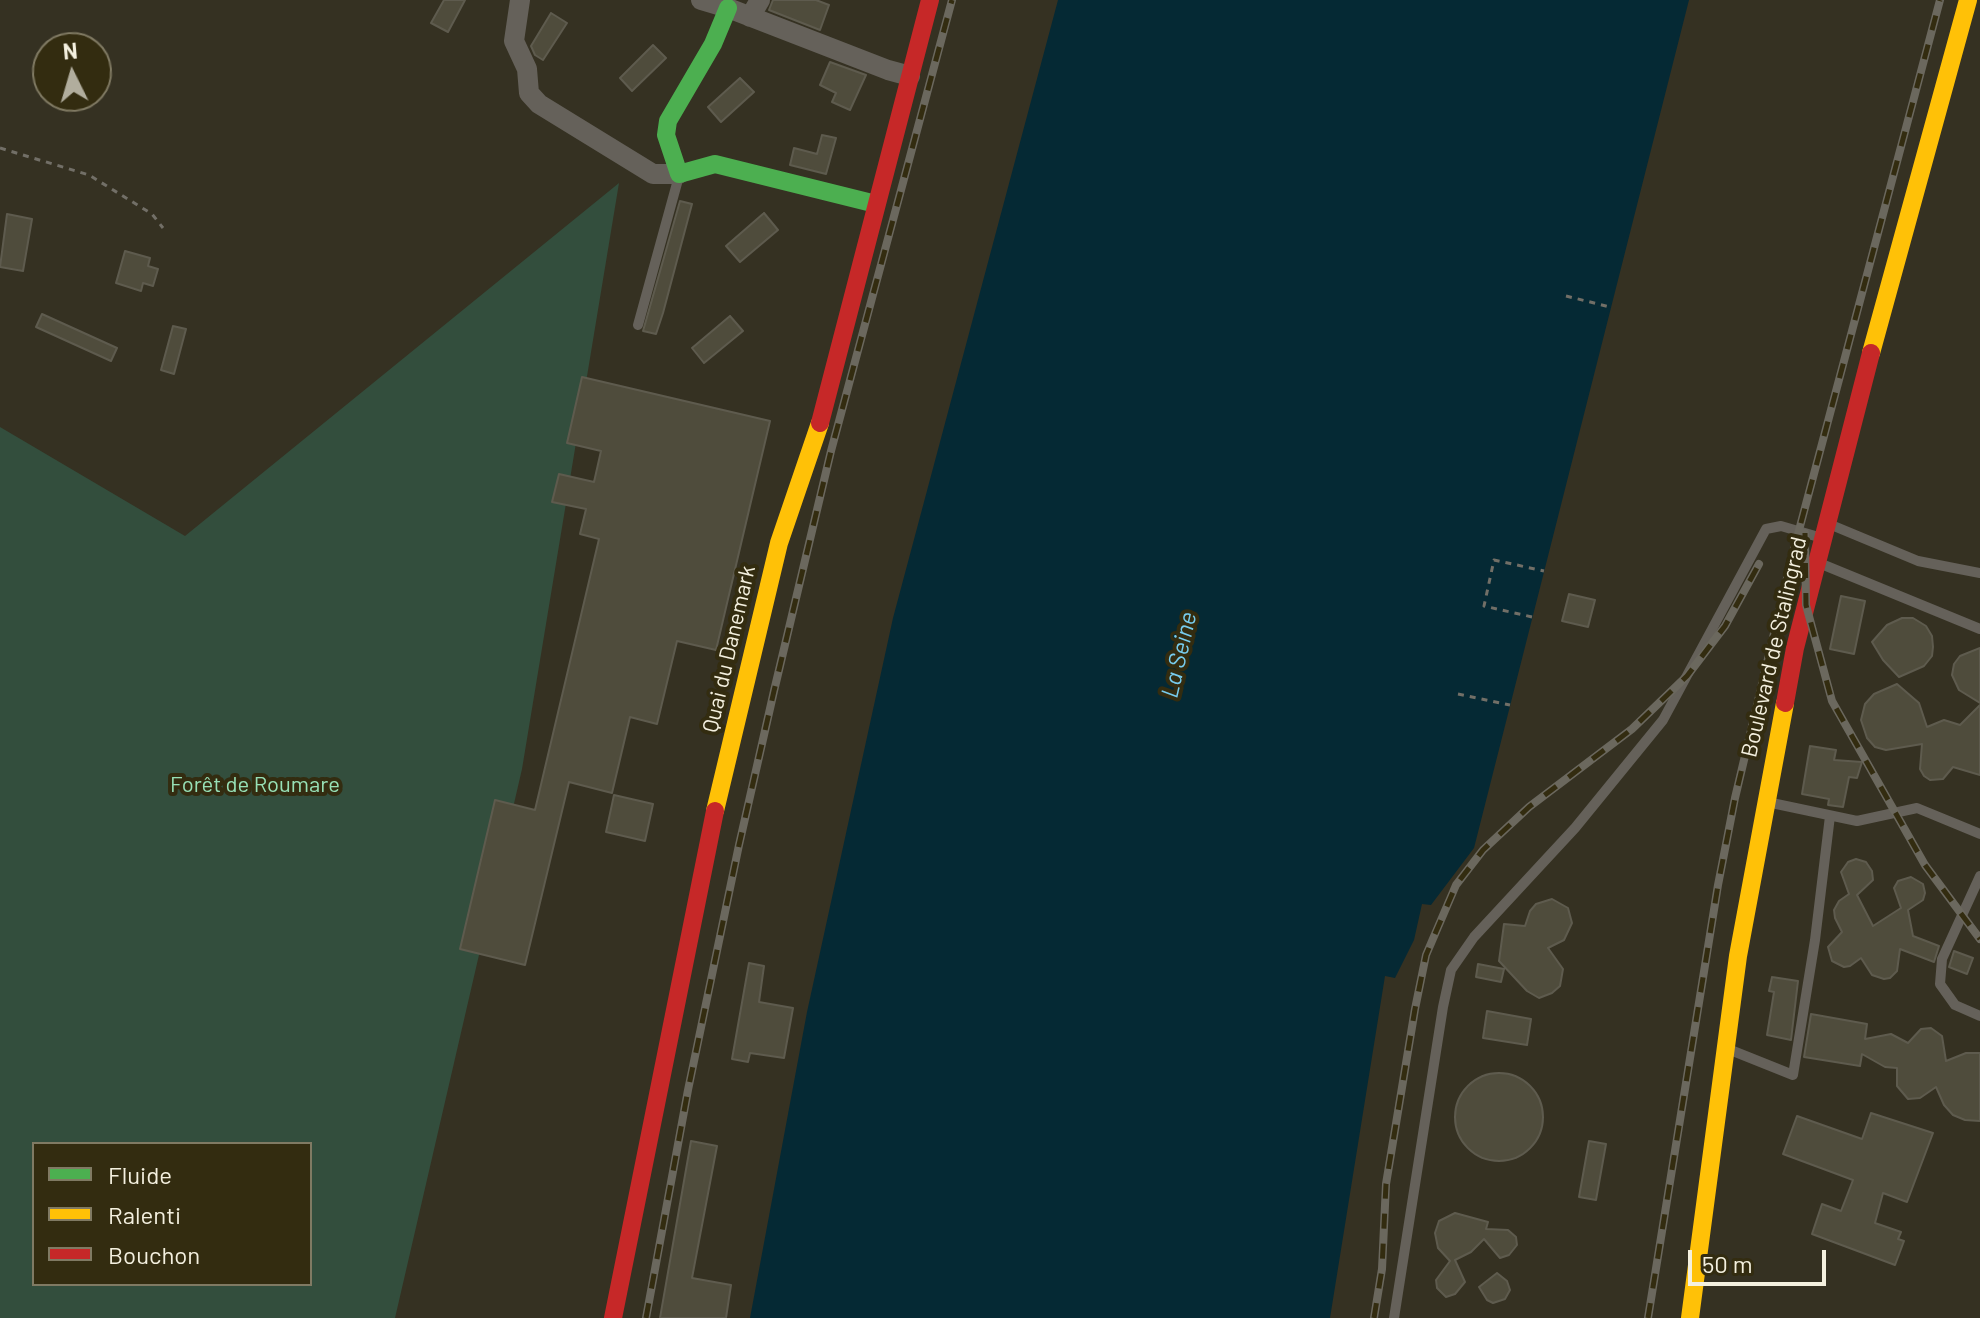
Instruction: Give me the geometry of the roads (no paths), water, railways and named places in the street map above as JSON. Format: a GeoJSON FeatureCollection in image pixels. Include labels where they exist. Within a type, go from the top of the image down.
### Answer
{"type":"FeatureCollection","features":[{"type":"Feature","properties":{"kind":"street"},"geometry":{"type":"LineString","coordinates":[[520,0],[514,41],[527,69],[529,93],[539,104],[653,174],[679,174],[715,164],[876,204]]}},
{"type":"Feature","properties":{"kind":"street"},"geometry":{"type":"LineString","coordinates":[[701,0],[728,8],[755,9],[910,76]]}},
{"type":"Feature","properties":{"kind":"street","name":"Quai du Danemark"},"geometry":{"type":"LineString","coordinates":[[613,1318],[705,852],[779,543],[816,438],[930,0]]}},
{"type":"Feature","properties":{"kind":"street","name":"Boulevard de Stalingrad"},"geometry":{"type":"LineString","coordinates":[[1690,1318],[1738,956],[1795,648],[1968,0]]}},
{"type":"Feature","properties":{"kind":"street"},"geometry":{"type":"LineString","coordinates":[[679,174],[666,135],[668,121],[713,44],[728,8]]}},
{"type":"Feature","properties":{"kind":"lane"},"geometry":{"type":"LineString","coordinates":[[638,325],[679,174]]}},
{"type":"Feature","properties":{"kind":"lane"},"geometry":{"type":"LineString","coordinates":[[1394,1318],[1451,970],[1474,937],[1575,828],[1663,720],[1766,529],[1781,526],[1826,531],[1918,561],[1980,573]]}},
{"type":"Feature","properties":{"kind":"lane"},"geometry":{"type":"LineString","coordinates":[[1817,562],[1980,629]]}},
{"type":"Feature","properties":{"kind":"lane"},"geometry":{"type":"LineString","coordinates":[[1765,802],[1857,821],[1917,808],[1980,834]]}},
{"type":"Feature","properties":{"kind":"lane"},"geometry":{"type":"LineString","coordinates":[[1726,1048],[1793,1075],[1815,940],[1830,816]]}},
{"type":"Feature","properties":{"kind":"lane"},"geometry":{"type":"LineString","coordinates":[[1980,876],[1942,959],[1940,984],[1955,1005],[1980,1016]]}},
{"type":"Feature","properties":{"kind":"water","name":"La Seine"},"geometry":{"type":"Polygon","coordinates":[[[1058,0],[1689,0],[1474,848],[1431,905],[1422,904],[1414,940],[1395,978],[1385,976],[1330,1318],[750,1318],[807,1012],[893,618],[1058,0]]]}},
{"type":"Feature","properties":{"kind":"railway"},"geometry":{"type":"LineString","coordinates":[[646,1318],[688,1090],[774,691],[831,451],[952,0]]}},
{"type":"Feature","properties":{"kind":"railway"},"geometry":{"type":"LineString","coordinates":[[1648,1318],[1718,885],[1735,798],[1794,549],[1940,0]]}},
{"type":"Feature","properties":{"kind":"railway"},"geometry":{"type":"LineString","coordinates":[[1805,533],[1806,605],[1832,701],[1925,865],[1980,939]]}},
{"type":"Feature","properties":{"kind":"railway"},"geometry":{"type":"LineString","coordinates":[[1374,1318],[1382,1269],[1386,1184],[1415,1009],[1426,955],[1456,885],[1483,850],[1529,807],[1632,729],[1687,676],[1725,626],[1759,564]]}},
{"type":"Feature","properties":{"kind":"park label","name":"Forêt de Roumare"},"geometry":{"type":"Point","coordinates":[255,785]}}]}
